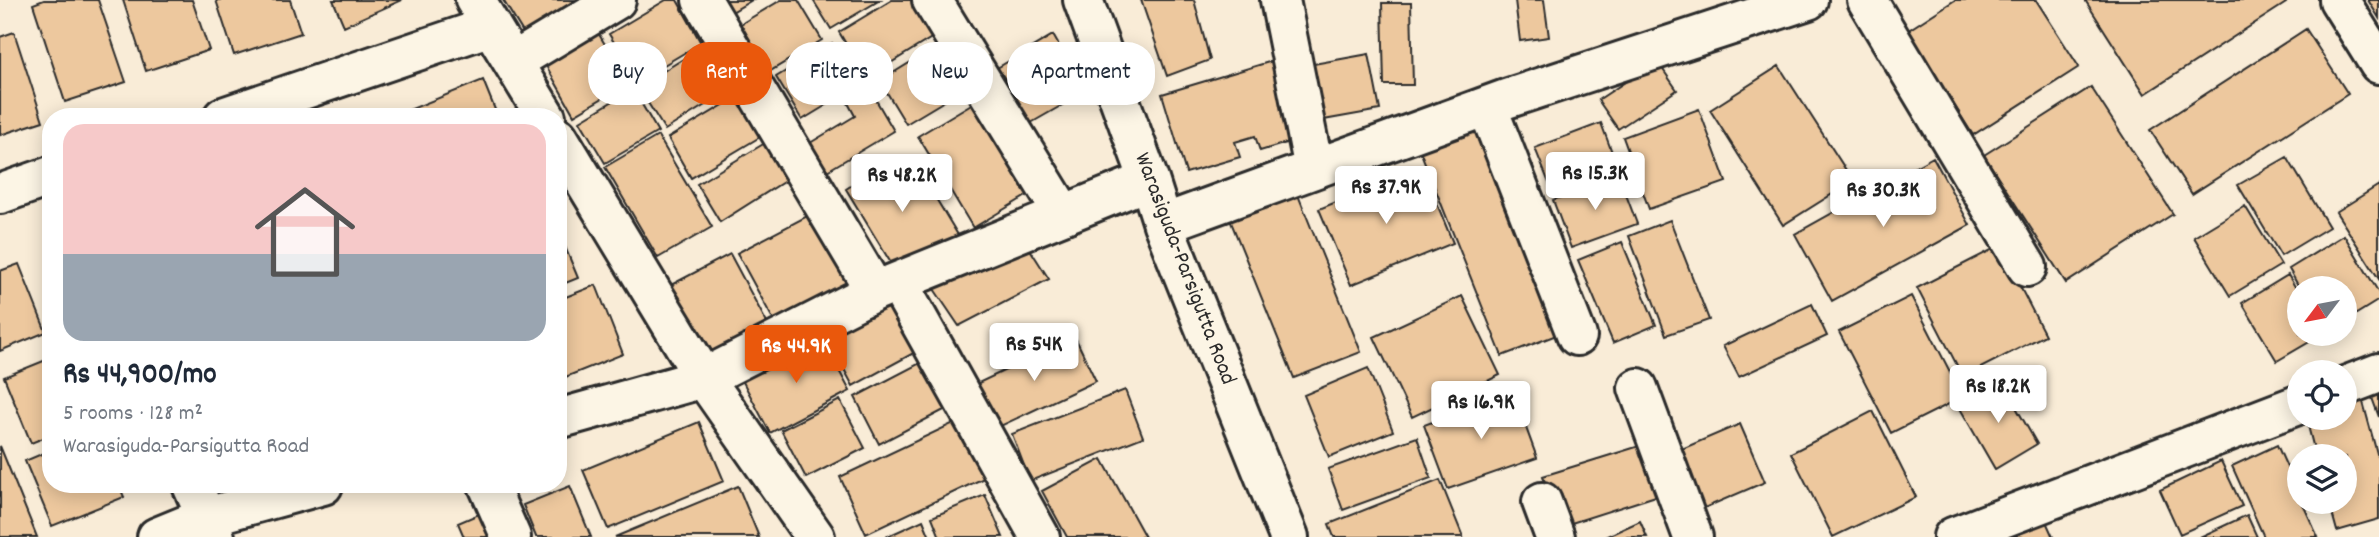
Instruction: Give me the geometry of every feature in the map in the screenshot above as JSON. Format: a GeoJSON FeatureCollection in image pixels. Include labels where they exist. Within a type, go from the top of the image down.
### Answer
{"type":"FeatureCollection","features":[{"type":"Feature","properties":{"kind":"street"},"geometry":{"type":"LineString","coordinates":[[513,62],[616,0]]}},
{"type":"Feature","properties":{"kind":"street"},"geometry":{"type":"LineString","coordinates":[[702,0],[887,287],[1040,537]]}},
{"type":"Feature","properties":{"kind":"street"},"geometry":{"type":"LineString","coordinates":[[932,0],[1063,214]]}},
{"type":"Feature","properties":{"kind":"street","name":"Warasiguda-Parsigutta Road"},"geometry":{"type":"LineString","coordinates":[[1083,0],[1163,225],[1289,537]]}},
{"type":"Feature","properties":{"kind":"street"},"geometry":{"type":"LineString","coordinates":[[1280,0],[1337,169]]}},
{"type":"Feature","properties":{"kind":"street"},"geometry":{"type":"LineString","coordinates":[[1163,225],[1337,169],[1487,106],[1808,0]]}},
{"type":"Feature","properties":{"kind":"street"},"geometry":{"type":"LineString","coordinates":[[1867,0],[2028,267]]}},
{"type":"Feature","properties":{"kind":"street"},"geometry":{"type":"LineString","coordinates":[[2339,0],[2379,64]]}},
{"type":"Feature","properties":{"kind":"street"},"geometry":{"type":"LineString","coordinates":[[246,108],[483,13],[541,108]]}},
{"type":"Feature","properties":{"kind":"street"},"geometry":{"type":"LineString","coordinates":[[1487,106],[1577,336]]}},
{"type":"Feature","properties":{"kind":"street"},"geometry":{"type":"LineString","coordinates":[[567,152],[704,378],[815,537]]}},
{"type":"Feature","properties":{"kind":"street"},"geometry":{"type":"LineString","coordinates":[[0,194],[42,179]]}},
{"type":"Feature","properties":{"kind":"street"},"geometry":{"type":"LineString","coordinates":[[567,416],[704,378],[887,287],[1149,180]]}},
{"type":"Feature","properties":{"kind":"street"},"geometry":{"type":"LineString","coordinates":[[2357,381],[2379,373]]}},
{"type":"Feature","properties":{"kind":"street"},"geometry":{"type":"LineString","coordinates":[[1637,388],[1693,537]]}},
{"type":"Feature","properties":{"kind":"street"},"geometry":{"type":"LineString","coordinates":[[1967,535],[2287,409]]}},
{"type":"Feature","properties":{"kind":"street"},"geometry":{"type":"LineString","coordinates":[[157,537],[204,513],[289,493]]}},
{"type":"Feature","properties":{"kind":"street"},"geometry":{"type":"LineString","coordinates":[[492,493],[511,537]]}},
{"type":"Feature","properties":{"kind":"building"},"geometry":{"type":"Polygon","coordinates":[[[44,0],[98,0],[126,82],[65,102],[33,4],[44,0]]]}},
{"type":"Feature","properties":{"kind":"building"},"geometry":{"type":"Polygon","coordinates":[[[123,0],[192,0],[209,50],[146,71],[123,0]]]}},
{"type":"Feature","properties":{"kind":"building"},"geometry":{"type":"Polygon","coordinates":[[[216,0],[290,0],[301,33],[234,55],[216,0]]]}},
{"type":"Feature","properties":{"kind":"building"},"geometry":{"type":"Polygon","coordinates":[[[333,0],[402,0],[344,26],[333,0]]]}},
{"type":"Feature","properties":{"kind":"building"},"geometry":{"type":"Polygon","coordinates":[[[503,0],[579,0],[524,34],[503,0]]]}},
{"type":"Feature","properties":{"kind":"building"},"geometry":{"type":"Polygon","coordinates":[[[666,0],[677,0],[700,42],[681,42],[681,55],[667,63],[667,42],[614,42],[609,34],[666,0]]]}},
{"type":"Feature","properties":{"kind":"building"},"geometry":{"type":"Polygon","coordinates":[[[716,0],[752,0],[725,16],[716,0]]]}},
{"type":"Feature","properties":{"kind":"building"},"geometry":{"type":"Polygon","coordinates":[[[781,0],[798,0],[822,40],[786,42],[786,62],[772,70],[772,42],[742,42],[734,28],[781,0]]]}},
{"type":"Feature","properties":{"kind":"building"},"geometry":{"type":"Polygon","coordinates":[[[813,0],[880,0],[831,29],[813,0]]]}},
{"type":"Feature","properties":{"kind":"building"},"geometry":{"type":"Polygon","coordinates":[[[892,0],[917,0],[938,34],[925,42],[907,42],[907,53],[893,62],[893,42],[845,42],[839,32],[892,0]]]}},
{"type":"Feature","properties":{"kind":"building"},"geometry":{"type":"Polygon","coordinates":[[[1141,0],[1194,0],[1210,60],[1167,76],[1141,0]]]}},
{"type":"Feature","properties":{"kind":"building"},"geometry":{"type":"Polygon","coordinates":[[[1515,0],[1544,0],[1549,37],[1520,41],[1515,0]]]}},
{"type":"Feature","properties":{"kind":"building"},"geometry":{"type":"Polygon","coordinates":[[[1955,0],[2036,0],[2079,67],[1973,135],[1907,31],[1955,0]]]}},
{"type":"Feature","properties":{"kind":"building"},"geometry":{"type":"Polygon","coordinates":[[[2085,0],[2284,0],[2286,3],[2145,94],[2085,0]]]}},
{"type":"Feature","properties":{"kind":"building"},"geometry":{"type":"Polygon","coordinates":[[[2368,0],[2379,0],[2379,18],[2368,0]]]}},
{"type":"Feature","properties":{"kind":"building"},"geometry":{"type":"Polygon","coordinates":[[[1382,3],[1411,3],[1413,85],[1384,85],[1382,3]]]}},
{"type":"Feature","properties":{"kind":"building"},"geometry":{"type":"Polygon","coordinates":[[[2306,29],[2348,94],[2192,194],[2150,130],[2306,29]]]}},
{"type":"Feature","properties":{"kind":"building"},"geometry":{"type":"Polygon","coordinates":[[[597,31],[604,42],[588,42],[588,105],[591,105],[574,115],[544,62],[597,31]]]}},
{"type":"Feature","properties":{"kind":"building"},"geometry":{"type":"Polygon","coordinates":[[[14,32],[42,121],[0,135],[0,37],[14,32]]]}},
{"type":"Feature","properties":{"kind":"building"},"geometry":{"type":"Polygon","coordinates":[[[1053,35],[1057,42],[1041,42],[1053,35]]]}},
{"type":"Feature","properties":{"kind":"building"},"geometry":{"type":"Polygon","coordinates":[[[1369,54],[1380,110],[1318,121],[1308,65],[1369,54]]]}},
{"type":"Feature","properties":{"kind":"building"},"geometry":{"type":"Polygon","coordinates":[[[1279,59],[1303,138],[1260,151],[1255,136],[1235,142],[1240,157],[1186,173],[1162,94],[1279,59]]]}},
{"type":"Feature","properties":{"kind":"building"},"geometry":{"type":"Polygon","coordinates":[[[681,60],[681,105],[705,105],[665,130],[649,105],[667,105],[667,69],[681,60]]]}},
{"type":"Feature","properties":{"kind":"building"},"geometry":{"type":"Polygon","coordinates":[[[1657,61],[1677,90],[1618,129],[1598,100],[1657,61]]]}},
{"type":"Feature","properties":{"kind":"building"},"geometry":{"type":"Polygon","coordinates":[[[1007,62],[1007,97],[993,73],[1007,62]]]}},
{"type":"Feature","properties":{"kind":"building"},"geometry":{"type":"Polygon","coordinates":[[[907,64],[907,105],[938,105],[906,124],[893,102],[893,73],[907,64]]]}},
{"type":"Feature","properties":{"kind":"building"},"geometry":{"type":"Polygon","coordinates":[[[1779,66],[1853,181],[1783,225],[1710,110],[1779,66]]]}},
{"type":"Feature","properties":{"kind":"building"},"geometry":{"type":"Polygon","coordinates":[[[786,71],[786,94],[776,77],[786,71]]]}},
{"type":"Feature","properties":{"kind":"building"},"geometry":{"type":"Polygon","coordinates":[[[483,80],[494,108],[414,108],[483,80]]]}},
{"type":"Feature","properties":{"kind":"building"},"geometry":{"type":"Polygon","coordinates":[[[2091,87],[2173,214],[2066,283],[1984,155],[2091,87]]]}},
{"type":"Feature","properties":{"kind":"building"},"geometry":{"type":"Polygon","coordinates":[[[606,105],[642,105],[658,132],[605,163],[580,121],[606,105]]]}},
{"type":"Feature","properties":{"kind":"building"},"geometry":{"type":"Polygon","coordinates":[[[724,105],[742,105],[760,137],[691,178],[668,138],[724,105]]]}},
{"type":"Feature","properties":{"kind":"building"},"geometry":{"type":"Polygon","coordinates":[[[793,105],[827,105],[802,120],[793,105]]]}},
{"type":"Feature","properties":{"kind":"building"},"geometry":{"type":"Polygon","coordinates":[[[849,105],[879,105],[894,131],[827,171],[810,143],[855,116],[849,105]]]}},
{"type":"Feature","properties":{"kind":"building"},"geometry":{"type":"Polygon","coordinates":[[[970,105],[981,105],[1033,192],[973,228],[918,136],[970,105]]]}},
{"type":"Feature","properties":{"kind":"building"},"geometry":{"type":"Polygon","coordinates":[[[1011,105],[1062,105],[1024,127],[1011,105]]]}},
{"type":"Feature","properties":{"kind":"building"},"geometry":{"type":"Polygon","coordinates":[[[1699,109],[1726,182],[1649,209],[1623,137],[1699,109]]]}},
{"type":"Feature","properties":{"kind":"building"},"geometry":{"type":"Polygon","coordinates":[[[1484,123],[1567,331],[1502,356],[1419,148],[1484,123]]]}},
{"type":"Feature","properties":{"kind":"building"},"geometry":{"type":"Polygon","coordinates":[[[1601,123],[1616,163],[1551,188],[1535,148],[1601,123]]]}},
{"type":"Feature","properties":{"kind":"building"},"geometry":{"type":"Polygon","coordinates":[[[658,136],[712,227],[658,258],[605,167],[658,136]]]}},
{"type":"Feature","properties":{"kind":"building"},"geometry":{"type":"Polygon","coordinates":[[[765,143],[788,179],[720,222],[697,184],[765,143]]]}},
{"type":"Feature","properties":{"kind":"building"},"geometry":{"type":"Polygon","coordinates":[[[1933,157],[1970,225],[1832,301],[1795,234],[1933,157]]]}},
{"type":"Feature","properties":{"kind":"building"},"geometry":{"type":"Polygon","coordinates":[[[2287,157],[2329,227],[2281,256],[2238,185],[2287,157]]]}},
{"type":"Feature","properties":{"kind":"building"},"geometry":{"type":"Polygon","coordinates":[[[914,162],[958,235],[897,273],[846,189],[885,164],[892,175],[914,162]]]}},
{"type":"Feature","properties":{"kind":"building"},"geometry":{"type":"Polygon","coordinates":[[[1422,167],[1453,243],[1351,285],[1319,209],[1422,167]]]}},
{"type":"Feature","properties":{"kind":"building"},"geometry":{"type":"Polygon","coordinates":[[[1619,176],[1637,224],[1571,248],[1553,200],[1619,176]]]}},
{"type":"Feature","properties":{"kind":"building"},"geometry":{"type":"Polygon","coordinates":[[[2379,185],[2379,279],[2336,212],[2379,185]]]}},
{"type":"Feature","properties":{"kind":"building"},"geometry":{"type":"Polygon","coordinates":[[[1296,190],[1361,352],[1294,378],[1229,217],[1296,190]]]}},
{"type":"Feature","properties":{"kind":"building"},"geometry":{"type":"Polygon","coordinates":[[[2245,206],[2281,265],[2230,296],[2194,237],[2245,206]]]}},
{"type":"Feature","properties":{"kind":"building"},"geometry":{"type":"Polygon","coordinates":[[[811,214],[848,282],[774,321],[737,253],[811,214]]]}},
{"type":"Feature","properties":{"kind":"building"},"geometry":{"type":"Polygon","coordinates":[[[1670,220],[1709,320],[1666,335],[1629,236],[1670,220]]]}},
{"type":"Feature","properties":{"kind":"building"},"geometry":{"type":"Polygon","coordinates":[[[2344,235],[2379,293],[2379,300],[2357,314],[2357,276],[2293,276],[2289,269],[2344,235]]]}},
{"type":"Feature","properties":{"kind":"building"},"geometry":{"type":"Polygon","coordinates":[[[1622,242],[1656,325],[1613,343],[1578,260],[1622,242]]]}},
{"type":"Feature","properties":{"kind":"building"},"geometry":{"type":"Polygon","coordinates":[[[1026,243],[1049,279],[959,326],[934,289],[1026,243]]]}},
{"type":"Feature","properties":{"kind":"building"},"geometry":{"type":"Polygon","coordinates":[[[1999,246],[2045,335],[1963,377],[1917,288],[1999,246]]]}},
{"type":"Feature","properties":{"kind":"building"},"geometry":{"type":"Polygon","coordinates":[[[567,252],[578,278],[567,282],[567,252]]]}},
{"type":"Feature","properties":{"kind":"building"},"geometry":{"type":"Polygon","coordinates":[[[730,254],[767,323],[706,356],[669,286],[730,254]]]}},
{"type":"Feature","properties":{"kind":"building"},"geometry":{"type":"Polygon","coordinates":[[[19,264],[42,322],[42,334],[0,351],[0,271],[19,264]]]}},
{"type":"Feature","properties":{"kind":"building"},"geometry":{"type":"Polygon","coordinates":[[[2288,275],[2287,346],[2303,346],[2277,361],[2242,303],[2288,275]]]}},
{"type":"Feature","properties":{"kind":"building"},"geometry":{"type":"Polygon","coordinates":[[[596,285],[623,354],[567,376],[567,296],[596,285]]]}},
{"type":"Feature","properties":{"kind":"building"},"geometry":{"type":"Polygon","coordinates":[[[892,295],[921,349],[853,386],[824,332],[892,295]]]}},
{"type":"Feature","properties":{"kind":"building"},"geometry":{"type":"Polygon","coordinates":[[[1462,296],[1500,375],[1412,417],[1374,337],[1462,296]]]}},
{"type":"Feature","properties":{"kind":"building"},"geometry":{"type":"Polygon","coordinates":[[[1911,296],[1963,397],[1891,433],[1839,332],[1911,296]]]}},
{"type":"Feature","properties":{"kind":"building"},"geometry":{"type":"Polygon","coordinates":[[[1812,304],[1827,336],[1739,377],[1723,346],[1812,304]]]}},
{"type":"Feature","properties":{"kind":"building"},"geometry":{"type":"Polygon","coordinates":[[[821,337],[850,391],[770,433],[742,380],[821,337]]]}},
{"type":"Feature","properties":{"kind":"building"},"geometry":{"type":"Polygon","coordinates":[[[1075,337],[1096,381],[992,430],[972,386],[1075,337]]]}},
{"type":"Feature","properties":{"kind":"building"},"geometry":{"type":"Polygon","coordinates":[[[42,362],[42,439],[31,443],[4,377],[42,362]]]}},
{"type":"Feature","properties":{"kind":"building"},"geometry":{"type":"Polygon","coordinates":[[[922,362],[946,409],[879,444],[855,397],[922,362]]]}},
{"type":"Feature","properties":{"kind":"building"},"geometry":{"type":"Polygon","coordinates":[[[1368,368],[1393,431],[1329,457],[1304,395],[1368,368]]]}},
{"type":"Feature","properties":{"kind":"building"},"geometry":{"type":"Polygon","coordinates":[[[2001,381],[2037,444],[1995,469],[1958,405],[2001,381]]]}},
{"type":"Feature","properties":{"kind":"building"},"geometry":{"type":"Polygon","coordinates":[[[1125,390],[1143,437],[1030,481],[1012,434],[1125,390]]]}},
{"type":"Feature","properties":{"kind":"building"},"geometry":{"type":"Polygon","coordinates":[[[2360,391],[2379,461],[2379,519],[2337,531],[2332,514],[2357,514],[2357,444],[2313,444],[2309,430],[2357,430],[2357,392],[2360,391]]]}},
{"type":"Feature","properties":{"kind":"building"},"geometry":{"type":"Polygon","coordinates":[[[1513,392],[1537,458],[1448,489],[1424,425],[1513,392]]]}},
{"type":"Feature","properties":{"kind":"building"},"geometry":{"type":"Polygon","coordinates":[[[2379,392],[2379,417],[2371,395],[2379,392]]]}},
{"type":"Feature","properties":{"kind":"building"},"geometry":{"type":"Polygon","coordinates":[[[840,400],[865,448],[806,478],[781,430],[840,400]]]}},
{"type":"Feature","properties":{"kind":"building"},"geometry":{"type":"Polygon","coordinates":[[[1873,411],[1916,497],[1833,537],[1791,453],[1873,411]]]}},
{"type":"Feature","properties":{"kind":"building"},"geometry":{"type":"Polygon","coordinates":[[[958,421],[984,478],[866,534],[840,477],[958,421]]]}},
{"type":"Feature","properties":{"kind":"building"},"geometry":{"type":"Polygon","coordinates":[[[699,422],[724,481],[608,529],[583,470],[699,422]]]}},
{"type":"Feature","properties":{"kind":"building"},"geometry":{"type":"Polygon","coordinates":[[[1740,424],[1765,482],[1702,509],[1677,451],[1740,424]]]}},
{"type":"Feature","properties":{"kind":"building"},"geometry":{"type":"Polygon","coordinates":[[[1417,437],[1431,478],[1343,510],[1328,469],[1417,437]]]}},
{"type":"Feature","properties":{"kind":"building"},"geometry":{"type":"Polygon","coordinates":[[[1646,444],[1662,494],[1559,527],[1543,476],[1646,444]]]}},
{"type":"Feature","properties":{"kind":"building"},"geometry":{"type":"Polygon","coordinates":[[[2277,445],[2287,467],[2287,514],[2307,514],[2318,537],[2264,537],[2232,466],[2277,445]]]}},
{"type":"Feature","properties":{"kind":"building"},"geometry":{"type":"Polygon","coordinates":[[[0,446],[37,537],[0,537],[0,446]]]}},
{"type":"Feature","properties":{"kind":"building"},"geometry":{"type":"Polygon","coordinates":[[[42,454],[42,493],[122,493],[124,497],[52,526],[25,461],[42,454]]]}},
{"type":"Feature","properties":{"kind":"building"},"geometry":{"type":"Polygon","coordinates":[[[1102,459],[1145,537],[1067,537],[1042,491],[1102,459]]]}},
{"type":"Feature","properties":{"kind":"building"},"geometry":{"type":"Polygon","coordinates":[[[2221,461],[2242,506],[2180,534],[2160,490],[2221,461]]]}},
{"type":"Feature","properties":{"kind":"building"},"geometry":{"type":"Polygon","coordinates":[[[1440,480],[1463,537],[1334,537],[1329,524],[1440,480]]]}},
{"type":"Feature","properties":{"kind":"building"},"geometry":{"type":"Polygon","coordinates":[[[570,486],[591,537],[536,537],[523,505],[553,493],[567,493],[567,487],[570,486]]]}},
{"type":"Feature","properties":{"kind":"building"},"geometry":{"type":"Polygon","coordinates":[[[738,486],[759,537],[615,537],[738,486]]]}},
{"type":"Feature","properties":{"kind":"building"},"geometry":{"type":"Polygon","coordinates":[[[985,495],[1003,537],[940,537],[932,517],[985,495]]]}},
{"type":"Feature","properties":{"kind":"building"},"geometry":{"type":"Polygon","coordinates":[[[493,508],[506,537],[464,537],[458,523],[493,508]]]}},
{"type":"Feature","properties":{"kind":"building"},"geometry":{"type":"Polygon","coordinates":[[[2247,515],[2257,537],[2200,537],[2247,515]]]}},
{"type":"Feature","properties":{"kind":"building"},"geometry":{"type":"Polygon","coordinates":[[[2044,517],[2053,537],[2001,537],[2044,517]]]}},
{"type":"Feature","properties":{"kind":"building"},"geometry":{"type":"Polygon","coordinates":[[[923,520],[930,537],[886,537],[923,520]]]}},
{"type":"Feature","properties":{"kind":"building"},"geometry":{"type":"Polygon","coordinates":[[[1640,521],[1647,537],[1605,537],[1640,521]]]}}]}
